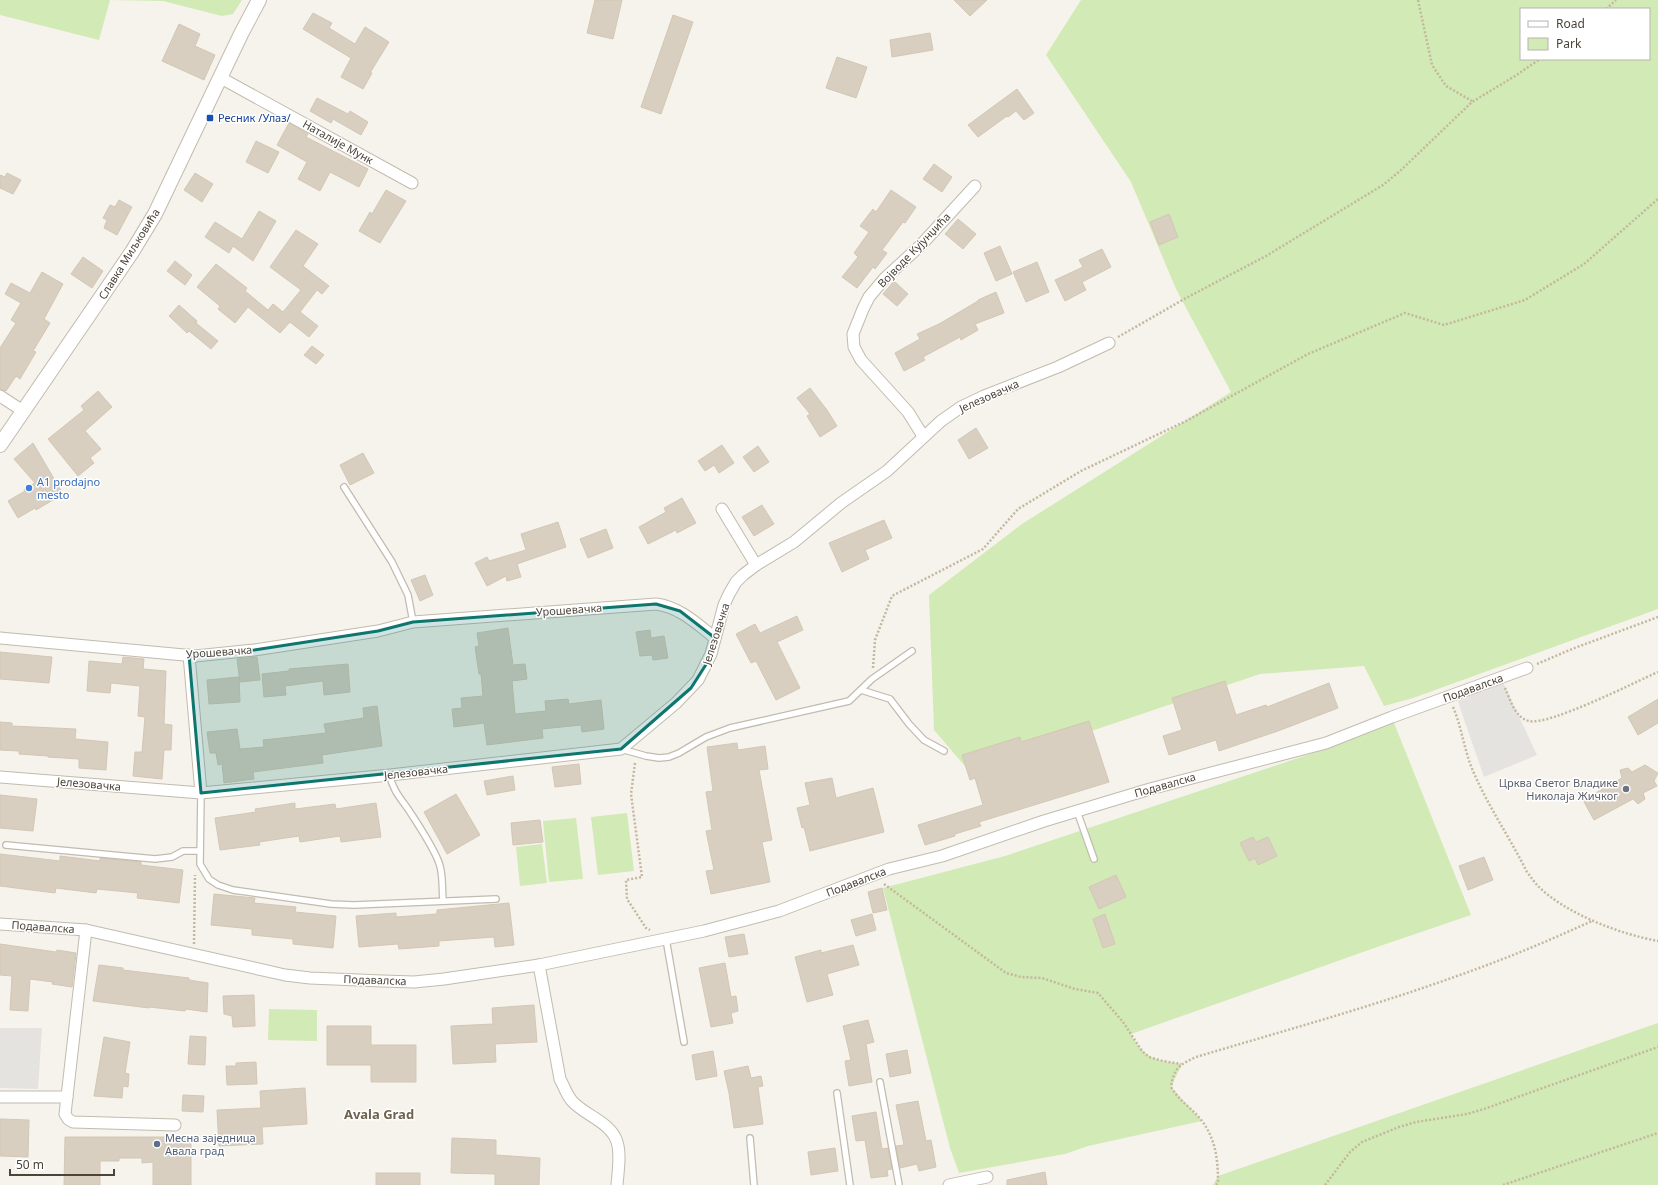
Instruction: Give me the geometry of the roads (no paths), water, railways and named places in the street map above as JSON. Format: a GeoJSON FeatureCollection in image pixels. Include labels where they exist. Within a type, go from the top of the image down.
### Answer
{"type":"FeatureCollection","features":[{"type":"Feature","properties":{"kind":"street","name":"Славка Миљковића"},"geometry":{"type":"LineString","coordinates":[[0,445],[136,246],[164,195],[256,2]]}},
{"type":"Feature","properties":{"kind":"street","name":"Наталије Мунк"},"geometry":{"type":"LineString","coordinates":[[221,78],[412,184]]}},
{"type":"Feature","properties":{"kind":"street","name":"Војводе Кујунџића"},"geometry":{"type":"LineString","coordinates":[[924,436],[908,412],[861,360],[854,347],[854,334],[863,308],[884,278],[921,245],[975,186]]}},
{"type":"Feature","properties":{"kind":"street","name":"Јелезовачка"},"geometry":{"type":"LineString","coordinates":[[0,777],[201,793],[390,775],[621,749],[691,688],[707,663],[729,594],[736,582],[756,565],[794,542],[841,503],[899,461],[924,436],[951,414],[972,402],[1058,367],[1109,343]]}},
{"type":"Feature","properties":{"kind":"street"},"geometry":{"type":"LineString","coordinates":[[0,396],[23,411]]}},
{"type":"Feature","properties":{"kind":"street"},"geometry":{"type":"LineString","coordinates":[[722,509],[756,565]]}},
{"type":"Feature","properties":{"kind":"street","name":"Урошевачка"},"geometry":{"type":"LineString","coordinates":[[0,638],[189,655],[254,650],[378,631],[412,622],[656,604],[680,611],[715,638]]}},
{"type":"Feature","properties":{"kind":"street"},"geometry":{"type":"LineString","coordinates":[[189,655],[201,793]]}},
{"type":"Feature","properties":{"kind":"street","name":"Подавалска"},"geometry":{"type":"LineString","coordinates":[[0,924],[86,930],[285,975],[310,978],[414,982],[539,965],[704,931],[779,911],[871,875],[902,865],[942,856],[1012,832],[1150,789],[1326,743],[1392,717],[1527,668]]}},
{"type":"Feature","properties":{"kind":"street","name":"Подавалска"},"geometry":{"type":"LineString","coordinates":[[86,930],[65,1114],[68,1119],[73,1122],[176,1126]]}},
{"type":"Feature","properties":{"kind":"street"},"geometry":{"type":"LineString","coordinates":[[539,965],[560,1079],[572,1102],[613,1133],[618,1149],[617,1185]]}},
{"type":"Feature","properties":{"kind":"street"},"geometry":{"type":"LineString","coordinates":[[0,1097],[67,1097]]}},
{"type":"Feature","properties":{"kind":"street"},"geometry":{"type":"LineString","coordinates":[[949,1185],[987,1177]]}},
{"type":"Feature","properties":{"kind":"lane"},"geometry":{"type":"LineString","coordinates":[[344,487],[392,562],[408,595],[412,622]]}},
{"type":"Feature","properties":{"kind":"lane"},"geometry":{"type":"LineString","coordinates":[[621,749],[659,758],[670,757],[724,730],[849,701],[872,679],[912,651]]}},
{"type":"Feature","properties":{"kind":"lane"},"geometry":{"type":"LineString","coordinates":[[861,690],[890,699],[909,724],[924,740],[944,751]]}},
{"type":"Feature","properties":{"kind":"lane"},"geometry":{"type":"LineString","coordinates":[[390,775],[391,782],[396,792],[410,812],[438,862],[441,874],[443,900]]}},
{"type":"Feature","properties":{"kind":"lane"},"geometry":{"type":"LineString","coordinates":[[201,793],[200,864],[207,877],[218,885],[232,890],[354,906],[443,900],[496,899]]}},
{"type":"Feature","properties":{"kind":"lane"},"geometry":{"type":"LineString","coordinates":[[1077,812],[1094,859]]}},
{"type":"Feature","properties":{"kind":"lane"},"geometry":{"type":"LineString","coordinates":[[6,845],[155,859],[172,857],[183,851],[199,851]]}},
{"type":"Feature","properties":{"kind":"lane"},"geometry":{"type":"LineString","coordinates":[[666,939],[684,1042]]}},
{"type":"Feature","properties":{"kind":"lane"},"geometry":{"type":"LineString","coordinates":[[880,1082],[899,1185]]}},
{"type":"Feature","properties":{"kind":"lane"},"geometry":{"type":"LineString","coordinates":[[837,1093],[850,1185]]}},
{"type":"Feature","properties":{"kind":"lane"},"geometry":{"type":"LineString","coordinates":[[750,1138],[754,1185]]}},
{"type":"Feature","properties":{"kind":"place","name":"Ресник /Улаз/"},"geometry":{"type":"Point","coordinates":[210,118]}},
{"type":"Feature","properties":{"kind":"place","name":"A1 prodajno mesto"},"geometry":{"type":"Point","coordinates":[29,488]}},
{"type":"Feature","properties":{"kind":"place","name":"Црква Светог Владике Николаја Жичког"},"geometry":{"type":"Point","coordinates":[1626,789]}},
{"type":"Feature","properties":{"kind":"place","name":"Месна заједница Авала град"},"geometry":{"type":"Point","coordinates":[157,1144]}},
{"type":"Feature","properties":{"kind":"district","name":"Avala Grad"},"geometry":{"type":"Point","coordinates":[379,1114]}}]}
